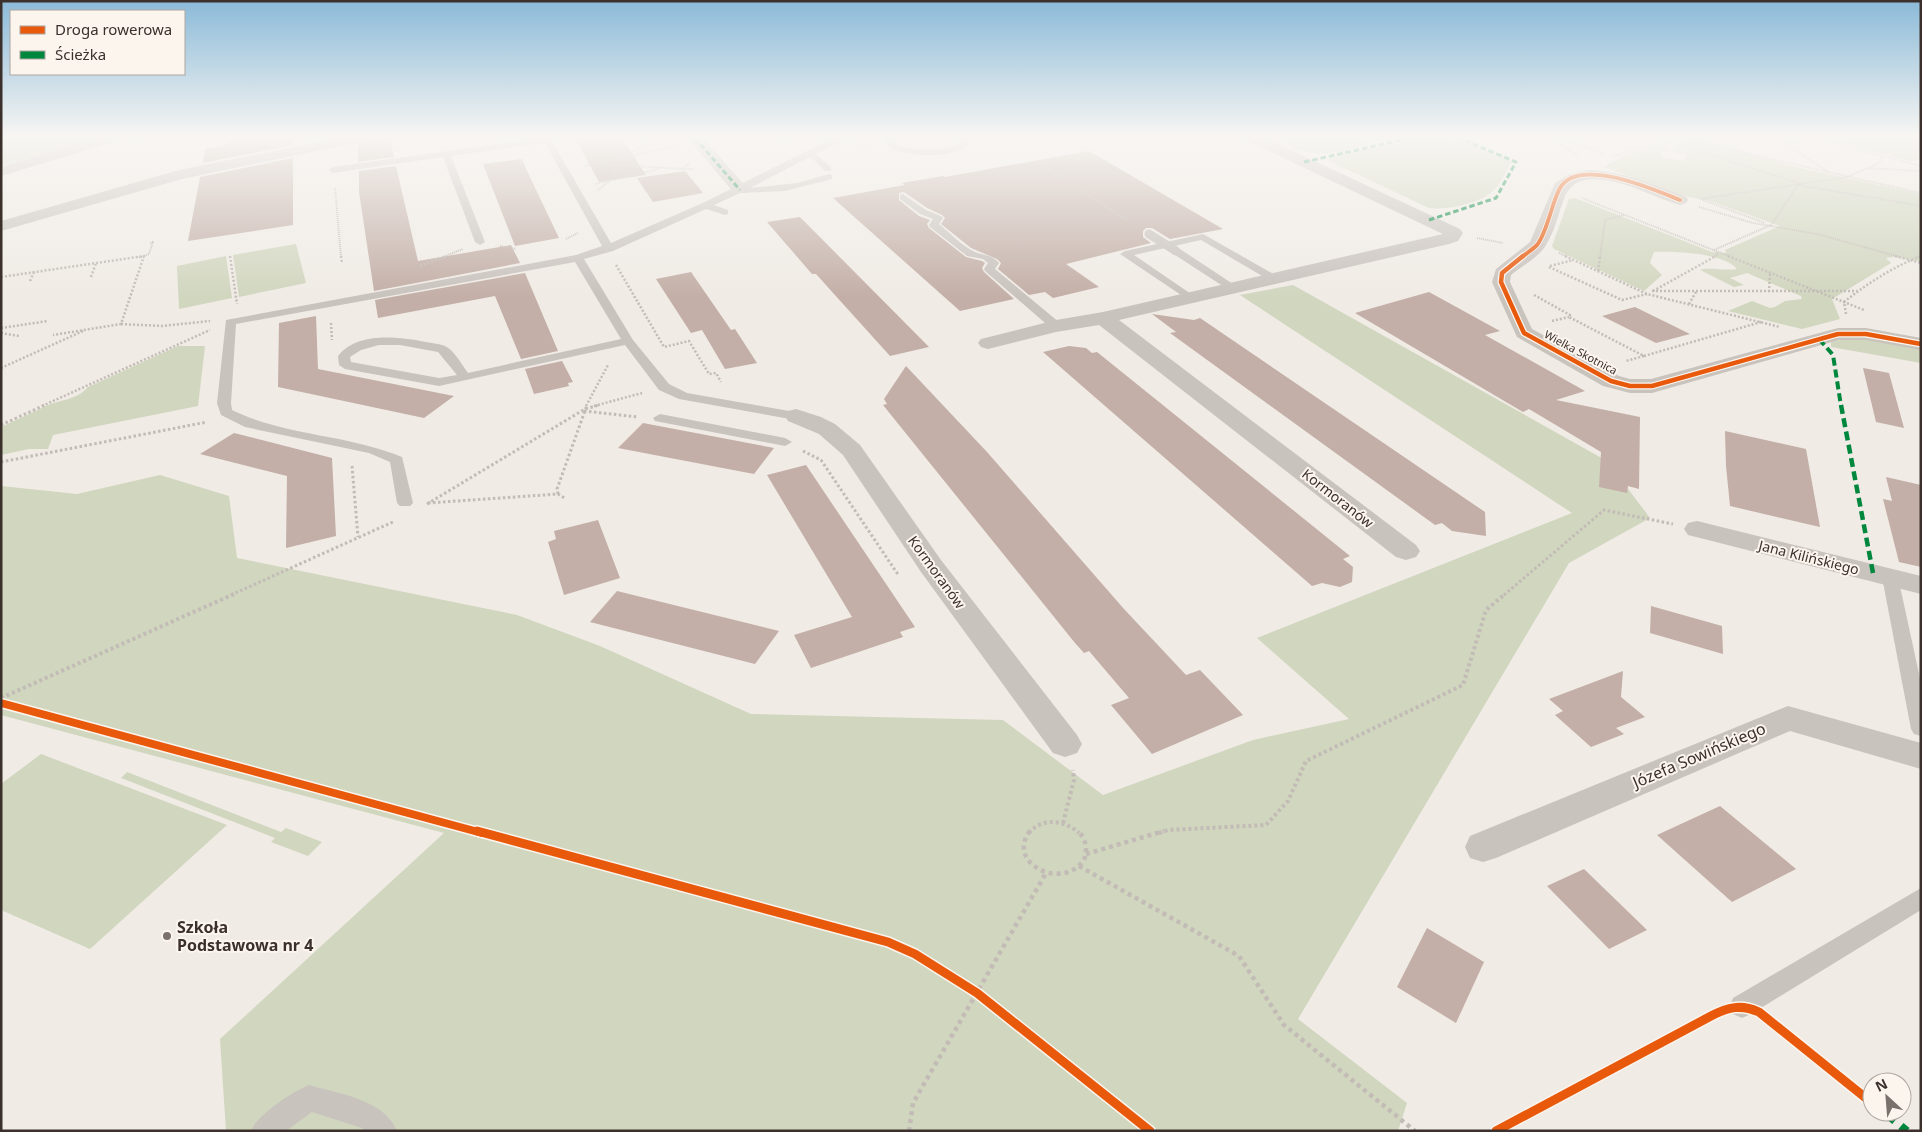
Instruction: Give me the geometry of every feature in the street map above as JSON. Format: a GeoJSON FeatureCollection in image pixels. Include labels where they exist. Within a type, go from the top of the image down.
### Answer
{"type":"FeatureCollection","features":[{"type":"Feature","properties":{"kind":"street"},"geometry":{"type":"LineString","coordinates":[[1,226],[124,191]]}},
{"type":"Feature","properties":{"kind":"street"},"geometry":{"type":"LineString","coordinates":[[988,343],[1056,326],[1103,318],[1273,278],[1348,263],[1452,237],[1454,233],[1365,191]]}},
{"type":"Feature","properties":{"kind":"street","name":"Wielka Skotnica"},"geometry":{"type":"LineString","coordinates":[[1559,191],[1536,246],[1502,274],[1501,282],[1524,333],[1611,381],[1630,386],[1652,386],[1838,334],[1856,333],[1921,344]]}},
{"type":"Feature","properties":{"kind":"street"},"geometry":{"type":"LineString","coordinates":[[1654,191],[1680,200]]}},
{"type":"Feature","properties":{"kind":"street","name":"Kormoranów"},"geometry":{"type":"LineString","coordinates":[[1103,318],[1406,550]]}},
{"type":"Feature","properties":{"kind":"street","name":"Kormoranów"},"geometry":{"type":"LineString","coordinates":[[796,416],[818,423],[839,436],[852,450],[931,566],[1066,744]]}},
{"type":"Feature","properties":{"kind":"street","name":"Jana Kilińskiego"},"geometry":{"type":"LineString","coordinates":[[1697,529],[1921,585]]}},
{"type":"Feature","properties":{"kind":"street","name":"Józefa Sowińskiego"},"geometry":{"type":"LineString","coordinates":[[1483,847],[1788,718],[1921,756]]}},
{"type":"Feature","properties":{"kind":"lane"},"geometry":{"type":"LineString","coordinates":[[460,191],[480,242]]}},
{"type":"Feature","properties":{"kind":"lane"},"geometry":{"type":"LineString","coordinates":[[576,191],[608,249]]}},
{"type":"Feature","properties":{"kind":"lane"},"geometry":{"type":"LineString","coordinates":[[405,503],[397,460],[373,450],[250,424],[232,417],[226,412],[224,403],[230,322],[578,258],[608,249],[738,191]]}},
{"type":"Feature","properties":{"kind":"lane"},"geometry":{"type":"LineString","coordinates":[[903,197],[922,212],[932,214],[938,218],[934,225],[971,254],[986,257],[994,263],[989,269],[1056,326]]}},
{"type":"Feature","properties":{"kind":"lane"},"geometry":{"type":"LineString","coordinates":[[706,206],[725,212]]}},
{"type":"Feature","properties":{"kind":"lane"},"geometry":{"type":"LineString","coordinates":[[1150,234],[1233,288]]}},
{"type":"Feature","properties":{"kind":"lane"},"geometry":{"type":"LineString","coordinates":[[1190,298],[1125,254],[1203,237],[1273,278]]}},
{"type":"Feature","properties":{"kind":"lane"},"geometry":{"type":"LineString","coordinates":[[578,258],[628,341],[664,387],[684,396],[796,416]]}},
{"type":"Feature","properties":{"kind":"lane"},"geometry":{"type":"LineString","coordinates":[[465,377],[442,349],[400,341],[378,342],[357,346],[344,356],[344,365],[439,382],[465,377],[628,341]]}},
{"type":"Feature","properties":{"kind":"lane"},"geometry":{"type":"LineString","coordinates":[[720,430],[739,407]]}},
{"type":"Feature","properties":{"kind":"lane"},"geometry":{"type":"LineString","coordinates":[[660,418],[785,442]]}},
{"type":"Feature","properties":{"kind":"lane"},"geometry":{"type":"LineString","coordinates":[[1890,577],[1921,728]]}},
{"type":"Feature","properties":{"kind":"lane"},"geometry":{"type":"LineString","coordinates":[[1742,1006],[1921,898]]}},
{"type":"Feature","properties":{"kind":"lane"},"geometry":{"type":"LineString","coordinates":[[264,1131],[308,1098],[370,1117],[384,1131]]}},
{"type":"Feature","properties":{"kind":"path"},"geometry":{"type":"LineString","coordinates":[[336,191],[342,264]]}},
{"type":"Feature","properties":{"kind":"path"},"geometry":{"type":"LineString","coordinates":[[1082,191],[1150,234]]}},
{"type":"Feature","properties":{"kind":"path"},"geometry":{"type":"LineString","coordinates":[[1564,191],[1870,313]]}},
{"type":"Feature","properties":{"kind":"path"},"geometry":{"type":"LineString","coordinates":[[1680,200],[1701,200],[1760,191]]}},
{"type":"Feature","properties":{"kind":"path"},"geometry":{"type":"LineString","coordinates":[[1716,251],[1765,230],[1771,225],[1794,191]]}},
{"type":"Feature","properties":{"kind":"path"},"geometry":{"type":"LineString","coordinates":[[1832,191],[1921,206]]}},
{"type":"Feature","properties":{"kind":"path"},"geometry":{"type":"LineString","coordinates":[[1680,200],[1753,223],[1817,234],[1921,263]]}},
{"type":"Feature","properties":{"kind":"path"},"geometry":{"type":"LineString","coordinates":[[1701,200],[1771,225]]}},
{"type":"Feature","properties":{"kind":"path"},"geometry":{"type":"LineString","coordinates":[[1598,271],[1605,220],[1624,215]]}},
{"type":"Feature","properties":{"kind":"path"},"geometry":{"type":"LineString","coordinates":[[562,241],[583,230],[598,228]]}},
{"type":"Feature","properties":{"kind":"path"},"geometry":{"type":"LineString","coordinates":[[1454,233],[1536,246],[1574,260],[1647,294],[1824,337]]}},
{"type":"Feature","properties":{"kind":"path"},"geometry":{"type":"LineString","coordinates":[[1,277],[144,256],[149,254],[152,242],[150,242]]}},
{"type":"Feature","properties":{"kind":"path"},"geometry":{"type":"LineString","coordinates":[[480,242],[518,250]]}},
{"type":"Feature","properties":{"kind":"path"},"geometry":{"type":"LineString","coordinates":[[624,242],[624,247],[611,254],[664,347],[689,341],[709,374],[716,373],[739,407]]}},
{"type":"Feature","properties":{"kind":"path"},"geometry":{"type":"LineString","coordinates":[[1574,260],[1549,267],[1622,300],[1647,294],[1717,255],[1716,251]]}},
{"type":"Feature","properties":{"kind":"path"},"geometry":{"type":"LineString","coordinates":[[121,324],[144,256]]}},
{"type":"Feature","properties":{"kind":"path"},"geometry":{"type":"LineString","coordinates":[[1,425],[230,322],[238,314],[230,256]]}},
{"type":"Feature","properties":{"kind":"path"},"geometry":{"type":"LineString","coordinates":[[1844,302],[1857,291],[1910,260],[1921,256]]}},
{"type":"Feature","properties":{"kind":"path"},"geometry":{"type":"LineString","coordinates":[[91,277],[96,262]]}},
{"type":"Feature","properties":{"kind":"path"},"geometry":{"type":"LineString","coordinates":[[30,281],[34,272]]}},
{"type":"Feature","properties":{"kind":"path"},"geometry":{"type":"LineString","coordinates":[[1769,292],[1770,273]]}},
{"type":"Feature","properties":{"kind":"path"},"geometry":{"type":"LineString","coordinates":[[1652,291],[1857,291]]}},
{"type":"Feature","properties":{"kind":"path"},"geometry":{"type":"LineString","coordinates":[[1689,304],[1696,292]]}},
{"type":"Feature","properties":{"kind":"path"},"geometry":{"type":"LineString","coordinates":[[1531,294],[1570,314],[1569,317],[1644,356]]}},
{"type":"Feature","properties":{"kind":"path"},"geometry":{"type":"LineString","coordinates":[[1844,302],[1847,319],[1856,333]]}},
{"type":"Feature","properties":{"kind":"path"},"geometry":{"type":"LineString","coordinates":[[53,335],[121,324],[162,326],[219,320],[230,322]]}},
{"type":"Feature","properties":{"kind":"path"},"geometry":{"type":"LineString","coordinates":[[1,328],[48,321]]}},
{"type":"Feature","properties":{"kind":"path"},"geometry":{"type":"LineString","coordinates":[[1591,370],[1761,322]]}},
{"type":"Feature","properties":{"kind":"path"},"geometry":{"type":"LineString","coordinates":[[1,368],[87,329]]}},
{"type":"Feature","properties":{"kind":"path"},"geometry":{"type":"LineString","coordinates":[[1,334],[19,336]]}},
{"type":"Feature","properties":{"kind":"path"},"geometry":{"type":"LineString","coordinates":[[558,494],[557,489],[585,410],[613,356],[610,345]]}},
{"type":"Feature","properties":{"kind":"path"},"geometry":{"type":"LineString","coordinates":[[421,508],[585,410],[664,387]]}},
{"type":"Feature","properties":{"kind":"path"},"geometry":{"type":"LineString","coordinates":[[585,410],[660,418]]}},
{"type":"Feature","properties":{"kind":"path"},"geometry":{"type":"LineString","coordinates":[[1,462],[232,417]]}},
{"type":"Feature","properties":{"kind":"path"},"geometry":{"type":"LineString","coordinates":[[785,442],[821,460],[899,576]]}},
{"type":"Feature","properties":{"kind":"path"},"geometry":{"type":"LineString","coordinates":[[350,445],[358,537]]}},
{"type":"Feature","properties":{"kind":"path"},"geometry":{"type":"LineString","coordinates":[[428,504],[558,494],[566,500]]}},
{"type":"Feature","properties":{"kind":"path"},"geometry":{"type":"LineString","coordinates":[[1086,854],[1168,830],[1266,825],[1288,801],[1306,761],[1463,685],[1486,610],[1604,510],[1697,529]]}},
{"type":"Feature","properties":{"kind":"path"},"geometry":{"type":"LineString","coordinates":[[1,698],[399,519]]}},
{"type":"Feature","properties":{"kind":"path"},"geometry":{"type":"LineString","coordinates":[[1063,823],[1074,780],[1073,760],[1066,744]]}},
{"type":"Feature","properties":{"kind":"path"},"geometry":{"type":"LineString","coordinates":[[1047,821],[1063,823],[1076,829],[1085,840],[1086,854],[1079,866],[1072,872],[1060,875],[1046,873],[1032,865],[1024,853],[1024,838],[1033,827],[1047,821]]}},
{"type":"Feature","properties":{"kind":"path"},"geometry":{"type":"LineString","coordinates":[[1079,866],[1239,956],[1284,1025],[1415,1131]]}},
{"type":"Feature","properties":{"kind":"path"},"geometry":{"type":"LineString","coordinates":[[909,1131],[913,1103],[1046,873]]}},
{"type":"Feature","properties":{"kind":"green space"},"geometry":{"type":"Polygon","coordinates":[[[1393,191],[1493,191],[1487,196],[1471,203],[1453,207],[1429,208],[1393,191]]]}},
{"type":"Feature","properties":{"kind":"green space"},"geometry":{"type":"Polygon","coordinates":[[[1668,191],[1906,191],[1921,194],[1921,263],[1894,257],[1886,258],[1891,263],[1832,299],[1840,319],[1802,329],[1728,311],[1752,301],[1770,308],[1785,301],[1802,299],[1801,296],[1747,273],[1730,278],[1744,285],[1734,287],[1700,270],[1737,269],[1722,259],[1699,254],[1654,252],[1650,263],[1662,275],[1644,291],[1554,249],[1552,246],[1569,199],[1575,198],[1712,252],[1726,253],[1725,250],[1780,226],[1710,201],[1668,191]]]}},
{"type":"Feature","properties":{"kind":"green space"},"geometry":{"type":"Polygon","coordinates":[[[296,244],[306,283],[239,297],[233,255],[296,244]]]}},
{"type":"Feature","properties":{"kind":"green space"},"geometry":{"type":"Polygon","coordinates":[[[226,256],[232,298],[179,309],[177,266],[226,256]]]}},
{"type":"Feature","properties":{"kind":"green space"},"geometry":{"type":"Polygon","coordinates":[[[1293,285],[1607,461],[1650,518],[1569,563],[1298,1019],[1407,1103],[1398,1131],[226,1131],[220,1039],[444,833],[1,715],[1,486],[77,494],[160,475],[229,496],[237,558],[517,615],[600,646],[751,714],[1003,720],[1103,795],[1253,740],[1349,719],[1257,638],[1572,513],[1240,295],[1293,285]]]}},
{"type":"Feature","properties":{"kind":"green space"},"geometry":{"type":"Polygon","coordinates":[[[1846,339],[1870,339],[1921,349],[1921,363],[1831,347],[1831,342],[1846,339]]]}},
{"type":"Feature","properties":{"kind":"green space"},"geometry":{"type":"Polygon","coordinates":[[[178,346],[205,346],[198,406],[53,435],[48,449],[29,449],[1,455],[1,427],[48,405],[74,397],[88,387],[178,346]]]}},
{"type":"Feature","properties":{"kind":"green space"},"geometry":{"type":"Polygon","coordinates":[[[41,754],[227,825],[90,949],[1,910],[1,784],[41,754]]]}},
{"type":"Feature","properties":{"kind":"green space"},"geometry":{"type":"Polygon","coordinates":[[[127,772],[281,832],[286,828],[322,842],[308,856],[271,842],[275,838],[121,778],[127,772]]]}},
{"type":"Feature","properties":{"kind":"building"},"geometry":{"type":"Polygon","coordinates":[[[197,191],[293,191],[293,225],[188,241],[197,191]]]}},
{"type":"Feature","properties":{"kind":"building"},"geometry":{"type":"Polygon","coordinates":[[[402,191],[418,261],[511,245],[520,263],[374,291],[359,192],[402,191]]]}},
{"type":"Feature","properties":{"kind":"building"},"geometry":{"type":"Polygon","coordinates":[[[493,191],[537,191],[559,238],[515,246],[493,191]]]}},
{"type":"Feature","properties":{"kind":"building"},"geometry":{"type":"Polygon","coordinates":[[[646,191],[701,191],[703,193],[653,202],[646,191]]]}},
{"type":"Feature","properties":{"kind":"building"},"geometry":{"type":"Polygon","coordinates":[[[873,191],[1157,191],[1223,229],[1170,239],[1152,228],[1146,228],[1143,231],[1143,237],[1151,243],[1066,264],[1099,287],[1053,298],[1045,292],[1029,295],[998,269],[1001,263],[997,259],[971,248],[941,224],[945,218],[942,215],[927,208],[904,192],[899,193],[899,200],[919,216],[930,220],[927,224],[929,228],[966,257],[985,263],[982,268],[984,272],[1014,299],[960,311],[833,198],[873,191]]]}},
{"type":"Feature","properties":{"kind":"building"},"geometry":{"type":"Polygon","coordinates":[[[800,217],[929,347],[890,356],[816,274],[812,274],[767,222],[800,217]]]}},
{"type":"Feature","properties":{"kind":"building"},"geometry":{"type":"Polygon","coordinates":[[[691,272],[731,330],[735,329],[757,363],[725,369],[702,330],[691,333],[656,279],[691,272]]]}},
{"type":"Feature","properties":{"kind":"building"},"geometry":{"type":"Polygon","coordinates":[[[525,273],[558,351],[521,359],[495,296],[378,318],[375,300],[525,273]]]}},
{"type":"Feature","properties":{"kind":"building"},"geometry":{"type":"Polygon","coordinates":[[[1429,292],[1500,331],[1485,335],[1585,391],[1556,400],[1640,417],[1639,489],[1628,486],[1627,493],[1599,487],[1601,452],[1529,409],[1523,412],[1355,313],[1429,292]]]}},
{"type":"Feature","properties":{"kind":"building"},"geometry":{"type":"Polygon","coordinates":[[[1635,307],[1690,334],[1656,343],[1602,316],[1635,307]]]}},
{"type":"Feature","properties":{"kind":"building"},"geometry":{"type":"Polygon","coordinates":[[[1152,314],[1194,320],[1200,318],[1485,512],[1486,536],[1452,531],[1442,523],[1435,525],[1170,333],[1176,332],[1152,314]]]}},
{"type":"Feature","properties":{"kind":"building"},"geometry":{"type":"Polygon","coordinates":[[[316,316],[318,369],[454,396],[424,418],[278,387],[279,323],[316,316]]]}},
{"type":"Feature","properties":{"kind":"building"},"geometry":{"type":"Polygon","coordinates":[[[1069,346],[1086,348],[1092,353],[1097,352],[1350,556],[1343,559],[1353,567],[1352,582],[1340,587],[1322,583],[1312,586],[1043,352],[1069,346]]]}},
{"type":"Feature","properties":{"kind":"building"},"geometry":{"type":"Polygon","coordinates":[[[562,361],[573,382],[568,383],[569,386],[534,394],[525,369],[562,361]]]}},
{"type":"Feature","properties":{"kind":"building"},"geometry":{"type":"Polygon","coordinates":[[[906,366],[987,452],[1124,609],[1186,675],[1200,670],[1243,715],[1152,754],[1111,705],[1129,698],[1089,651],[1084,653],[1075,643],[883,405],[887,404],[884,399],[906,366]]]}},
{"type":"Feature","properties":{"kind":"building"},"geometry":{"type":"Polygon","coordinates":[[[1863,368],[1889,373],[1904,428],[1876,422],[1863,368]]]}},
{"type":"Feature","properties":{"kind":"building"},"geometry":{"type":"Polygon","coordinates":[[[643,423],[774,448],[754,474],[618,448],[643,423]]]}},
{"type":"Feature","properties":{"kind":"building"},"geometry":{"type":"Polygon","coordinates":[[[1725,431],[1806,449],[1820,527],[1730,506],[1725,431]]]}},
{"type":"Feature","properties":{"kind":"building"},"geometry":{"type":"Polygon","coordinates":[[[234,433],[332,458],[336,536],[286,548],[287,476],[200,454],[234,433]]]}},
{"type":"Feature","properties":{"kind":"building"},"geometry":{"type":"Polygon","coordinates":[[[806,465],[915,627],[900,632],[903,637],[811,668],[794,635],[852,617],[767,475],[806,465]]]}},
{"type":"Feature","properties":{"kind":"building"},"geometry":{"type":"Polygon","coordinates":[[[1886,477],[1921,485],[1921,567],[1899,562],[1883,499],[1892,501],[1886,477]]]}},
{"type":"Feature","properties":{"kind":"building"},"geometry":{"type":"Polygon","coordinates":[[[598,520],[620,578],[564,595],[548,542],[556,539],[554,531],[598,520]]]}},
{"type":"Feature","properties":{"kind":"building"},"geometry":{"type":"Polygon","coordinates":[[[617,591],[779,631],[755,664],[590,622],[617,591]]]}},
{"type":"Feature","properties":{"kind":"building"},"geometry":{"type":"Polygon","coordinates":[[[1651,606],[1722,626],[1723,654],[1650,633],[1651,606]]]}},
{"type":"Feature","properties":{"kind":"building"},"geometry":{"type":"Polygon","coordinates":[[[1623,671],[1621,697],[1645,717],[1616,728],[1624,734],[1591,747],[1555,715],[1563,711],[1549,699],[1623,671]]]}},
{"type":"Feature","properties":{"kind":"building"},"geometry":{"type":"Polygon","coordinates":[[[1720,806],[1796,869],[1732,902],[1657,835],[1720,806]]]}},
{"type":"Feature","properties":{"kind":"building"},"geometry":{"type":"Polygon","coordinates":[[[1584,869],[1647,930],[1609,949],[1547,886],[1584,869]]]}},
{"type":"Feature","properties":{"kind":"building"},"geometry":{"type":"Polygon","coordinates":[[[1427,928],[1484,962],[1456,1023],[1397,987],[1427,928]]]}},
{"type":"Feature","properties":{"kind":"marked path"},"geometry":{"type":"LineString","coordinates":[[1429,220],[1496,198],[1500,191]]}},
{"type":"Feature","properties":{"kind":"marked path"},"geometry":{"type":"LineString","coordinates":[[1819,339],[1833,355],[1845,432],[1873,573]]}},
{"type":"Feature","properties":{"kind":"marked path"},"geometry":{"type":"LineString","coordinates":[[1896,1122],[1907,1131]]}},
{"type":"Feature","properties":{"kind":"cycle path"},"geometry":{"type":"LineString","coordinates":[[1559,191],[1538,244],[1502,273],[1501,282],[1524,333],[1611,381],[1630,386],[1652,386],[1838,334],[1866,334],[1921,344]]}},
{"type":"Feature","properties":{"kind":"cycle path"},"geometry":{"type":"LineString","coordinates":[[1656,191],[1680,200]]}},
{"type":"Feature","properties":{"kind":"cycle path"},"geometry":{"type":"LineString","coordinates":[[1,703],[888,942],[915,954],[977,993],[1150,1131]]}},
{"type":"Feature","properties":{"kind":"cycle path"},"geometry":{"type":"LineString","coordinates":[[1496,1131],[1711,1016],[1723,1010],[1740,1006],[1759,1012],[1862,1095]]}},
{"type":"Feature","properties":{"kind":"place","name":"Szkoła Podstawowa nr 4"},"geometry":{"type":"Point","coordinates":[167,936]}}]}
